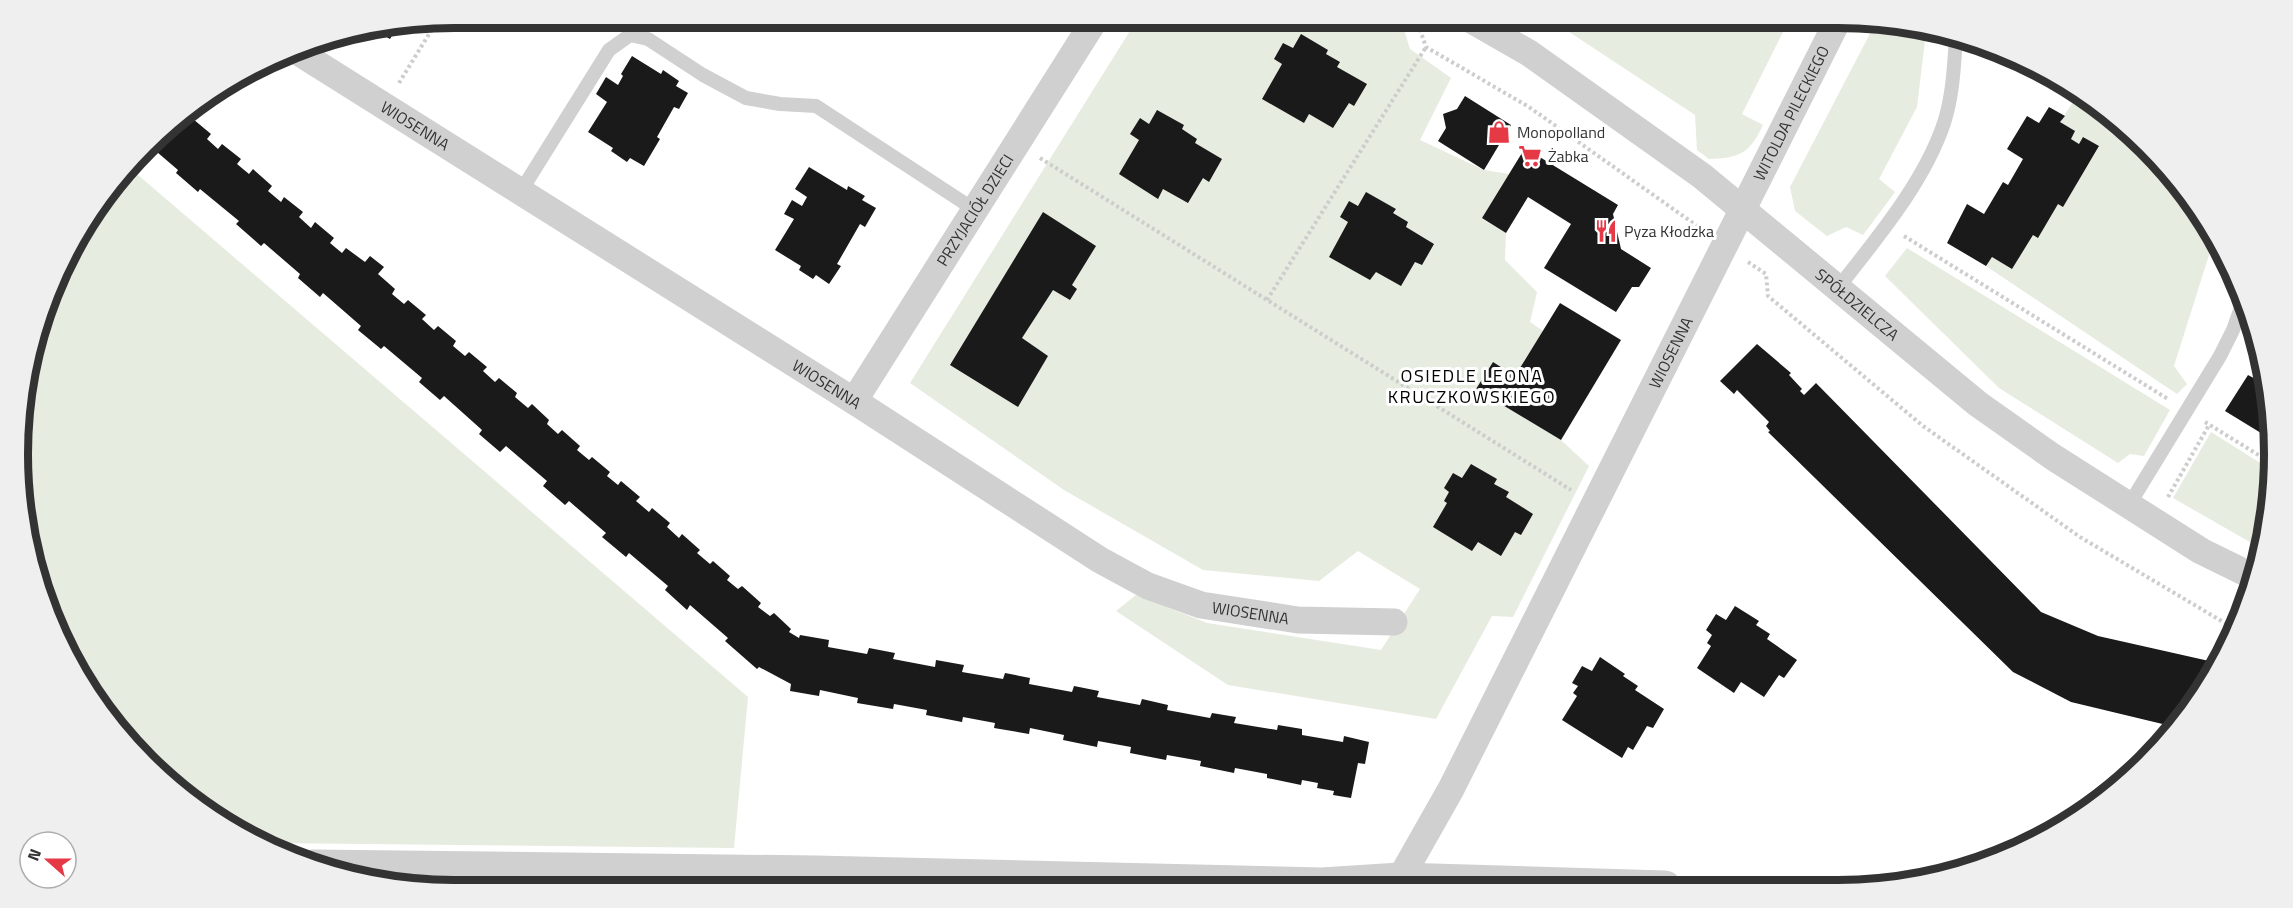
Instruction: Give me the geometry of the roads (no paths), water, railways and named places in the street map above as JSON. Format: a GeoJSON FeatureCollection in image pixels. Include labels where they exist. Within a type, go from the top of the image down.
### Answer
{"type":"FeatureCollection","features":[{"type":"Feature","properties":{"kind":"street","name":"PRZYJACIÓŁ DZIECI"},"geometry":{"type":"LineString","coordinates":[[854,401],[1090,28]]}},
{"type":"Feature","properties":{"kind":"street","name":"SPÓŁDZIELCZA"},"geometry":{"type":"LineString","coordinates":[[1485,28],[1529,53],[1702,176],[1978,404],[2053,457],[2136,494],[2201,551],[2247,574]]}},
{"type":"Feature","properties":{"kind":"street","name":"WITOLDA PILECKIEGO"},"geometry":{"type":"LineString","coordinates":[[1743,209],[1834,28]]}},
{"type":"Feature","properties":{"kind":"street","name":"WIOSENNA"},"geometry":{"type":"LineString","coordinates":[[304,56],[854,401],[1100,560],[1148,586],[1201,605],[1298,620],[1394,622]]}},
{"type":"Feature","properties":{"kind":"street","name":"WIOSENNA"},"geometry":{"type":"LineString","coordinates":[[1400,880],[1451,789],[1743,209]]}},
{"type":"Feature","properties":{"kind":"street"},"geometry":{"type":"LineString","coordinates":[[351,866],[816,872],[1153,880]]}},
{"type":"Feature","properties":{"kind":"lane"},"geometry":{"type":"LineString","coordinates":[[521,190],[609,50],[630,35],[648,39],[703,75],[746,98],[780,104],[816,106],[975,210]]}},
{"type":"Feature","properties":{"kind":"lane"},"geometry":{"type":"LineString","coordinates":[[1838,288],[1919,176],[1935,146],[1951,94],[1955,45]]}},
{"type":"Feature","properties":{"kind":"lane"},"geometry":{"type":"LineString","coordinates":[[2136,494],[2220,356],[2240,311]]}},
{"type":"Feature","properties":{"kind":"place","name":"Monopolland"},"geometry":{"type":"Point","coordinates":[1499,132]}},
{"type":"Feature","properties":{"kind":"place","name":"Żabka"},"geometry":{"type":"Point","coordinates":[1530,156]}},
{"type":"Feature","properties":{"kind":"place","name":"Pyza Kłodzka"},"geometry":{"type":"Point","coordinates":[1606,231]}},
{"type":"Feature","properties":{"kind":"district","name":"OSIEDLE LEONA KRUCZKOWSKIEGO"},"geometry":{"type":"Point","coordinates":[1472,385]}}]}
